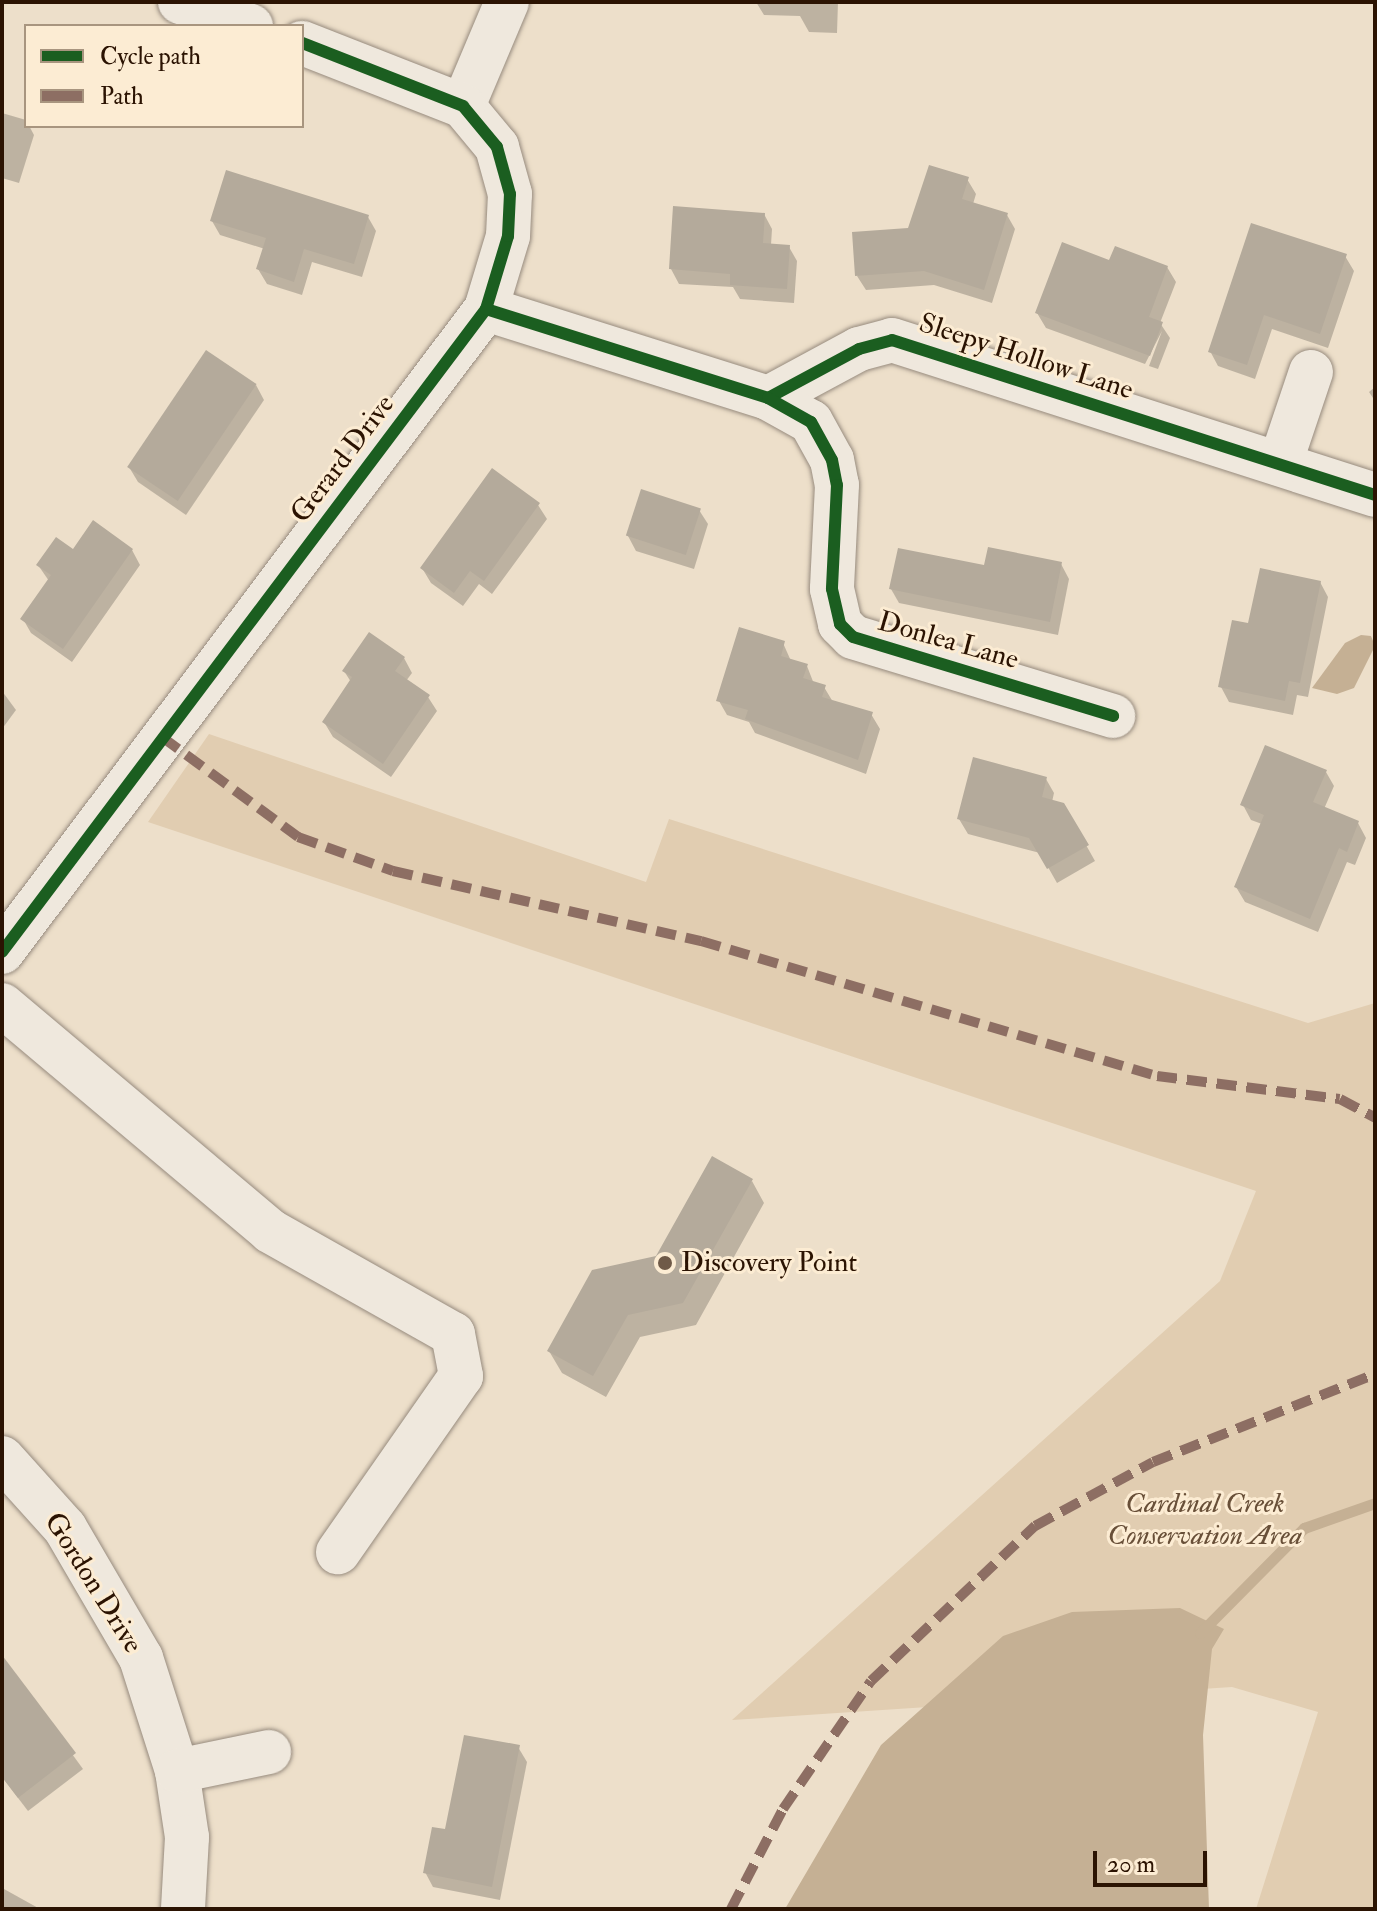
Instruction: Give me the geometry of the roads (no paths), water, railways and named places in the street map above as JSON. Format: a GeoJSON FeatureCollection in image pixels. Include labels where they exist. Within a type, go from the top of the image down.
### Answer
{"type":"FeatureCollection","features":[{"type":"Feature","properties":{"kind":"street"},"geometry":{"type":"LineString","coordinates":[[180,2],[245,24]]}},
{"type":"Feature","properties":{"kind":"street"},"geometry":{"type":"LineString","coordinates":[[463,106],[507,2]]}},
{"type":"Feature","properties":{"kind":"street","name":"Gerard Drive"},"geometry":{"type":"LineString","coordinates":[[7,933],[486,309],[508,236],[510,194],[497,147],[463,106],[304,44]]}},
{"type":"Feature","properties":{"kind":"street"},"geometry":{"type":"LineString","coordinates":[[486,309],[768,398]]}},
{"type":"Feature","properties":{"kind":"street","name":"Sleepy Hollow Lane"},"geometry":{"type":"LineString","coordinates":[[768,398],[825,372],[859,349],[892,340],[1375,495]]}},
{"type":"Feature","properties":{"kind":"street"},"geometry":{"type":"LineString","coordinates":[[1280,464],[1311,372]]}},
{"type":"Feature","properties":{"kind":"street","name":"Donlea Lane"},"geometry":{"type":"LineString","coordinates":[[768,398],[811,422],[832,460],[837,485],[832,589],[840,624],[853,637],[1113,716]]}},
{"type":"Feature","properties":{"kind":"street"},"geometry":{"type":"LineString","coordinates":[[2,1005],[270,1231],[453,1334],[461,1376],[338,1552]]}},
{"type":"Feature","properties":{"kind":"street","name":"Gordon Drive"},"geometry":{"type":"LineString","coordinates":[[2,1458],[65,1528],[107,1593],[141,1658],[177,1771],[187,1837],[183,1909]]}},
{"type":"Feature","properties":{"kind":"street"},"geometry":{"type":"LineString","coordinates":[[177,1771],[269,1752]]}},
{"type":"Feature","properties":{"kind":"waterway"},"geometry":{"type":"LineString","coordinates":[[1200,1633],[1304,1528],[1375,1503]]}},
{"type":"Feature","properties":{"kind":"place","name":"Discovery Point"},"geometry":{"type":"Point","coordinates":[665,1263]}},
{"type":"Feature","properties":{"kind":"park label","name":"Cardinal Creek Conservation Area"},"geometry":{"type":"Point","coordinates":[1205,1520]}}]}
